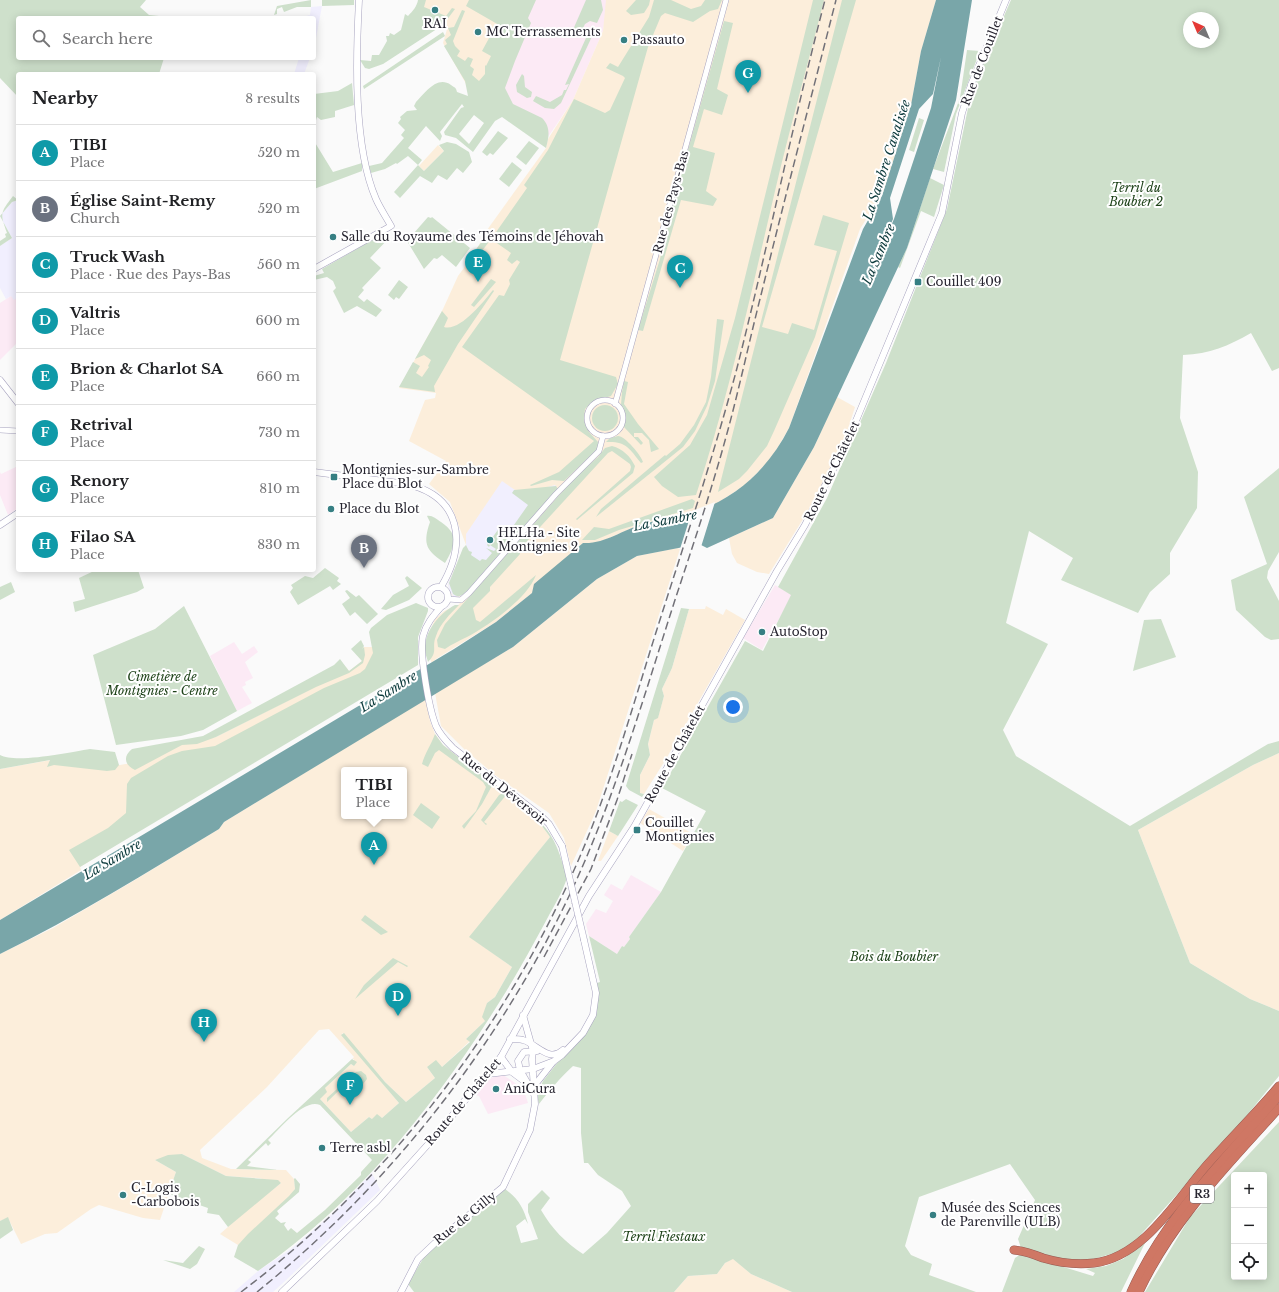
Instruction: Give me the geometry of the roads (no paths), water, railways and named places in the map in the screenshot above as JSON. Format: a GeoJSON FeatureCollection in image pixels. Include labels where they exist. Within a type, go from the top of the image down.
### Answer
{"type":"FeatureCollection","features":[{"type":"Feature","properties":{"kind":"highway"},"geometry":{"type":"LineString","coordinates":[[1014,1250],[1055,1261],[1080,1264],[1096,1263],[1112,1259],[1128,1251],[1147,1236],[1185,1194],[1207,1165],[1279,1086]]}},
{"type":"Feature","properties":{"kind":"highway","name":"R3"},"geometry":{"type":"LineString","coordinates":[[1131,1292],[1156,1243],[1191,1195],[1279,1096]]}},
{"type":"Feature","properties":{"kind":"highway","name":"R3"},"geometry":{"type":"LineString","coordinates":[[1139,1292],[1150,1270],[1184,1216],[1279,1108]]}},
{"type":"Feature","properties":{"kind":"highway"},"geometry":{"type":"LineString","coordinates":[[1191,1195],[1207,1165]]}},
{"type":"Feature","properties":{"kind":"main road"},"geometry":{"type":"LineString","coordinates":[[316,268],[391,226],[376,198],[364,155],[357,90],[359,0]]}},
{"type":"Feature","properties":{"kind":"main road","name":"Rue de Couillet"},"geometry":{"type":"LineString","coordinates":[[956,147],[962,113],[971,85],[1006,0]]}},
{"type":"Feature","properties":{"kind":"main road","name":"Route de Châtelet"},"geometry":{"type":"LineString","coordinates":[[282,1292],[377,1201],[431,1141],[501,1057],[589,896],[634,827],[777,571],[805,525],[848,440],[942,213],[956,147]]}},
{"type":"Feature","properties":{"kind":"main road"},"geometry":{"type":"LineString","coordinates":[[0,380],[16,400]]}},
{"type":"Feature","properties":{"kind":"main road"},"geometry":{"type":"LineString","coordinates":[[316,472],[407,484],[420,487],[441,500],[448,508],[454,521],[457,536],[456,550],[442,587]]}},
{"type":"Feature","properties":{"kind":"main road"},"geometry":{"type":"LineString","coordinates":[[0,525],[16,514]]}},
{"type":"Feature","properties":{"kind":"main road"},"geometry":{"type":"LineString","coordinates":[[442,587],[447,593],[448,599],[446,604],[441,607],[432,606],[428,601],[428,594],[432,588],[442,587]]}},
{"type":"Feature","properties":{"kind":"main road","name":"Rue du Déversoir"},"geometry":{"type":"LineString","coordinates":[[432,606],[431,618],[424,635],[422,645],[423,661],[436,726],[442,737],[453,748],[522,801],[549,824],[562,846],[595,984],[596,1004],[593,1015],[583,1033],[562,1055],[554,1061],[533,1069],[488,1074]]}},
{"type":"Feature","properties":{"kind":"main road","name":"Rue du Déversoir"},"geometry":{"type":"LineString","coordinates":[[431,618],[441,607]]}},
{"type":"Feature","properties":{"kind":"main road"},"geometry":{"type":"LineString","coordinates":[[524,1015],[526,1030],[533,1048],[524,1052],[518,1061],[520,1070],[534,1094]]}},
{"type":"Feature","properties":{"kind":"main road","name":"Rue du Déversoir"},"geometry":{"type":"LineString","coordinates":[[510,1039],[523,1040],[533,1048],[546,1054],[560,1053],[583,1033]]}},
{"type":"Feature","properties":{"kind":"main road","name":"Rue de Gilly"},"geometry":{"type":"LineString","coordinates":[[401,1292],[418,1259],[435,1243],[503,1187],[530,1130],[534,1116],[533,1048]]}},
{"type":"Feature","properties":{"kind":"main road"},"geometry":{"type":"LineString","coordinates":[[501,1057],[512,1072],[528,1084]]}},
{"type":"Feature","properties":{"kind":"main road"},"geometry":{"type":"LineString","coordinates":[[534,1086],[554,1061]]}},
{"type":"Feature","properties":{"kind":"street","name":"Rue des Pays-Bas"},"geometry":{"type":"LineString","coordinates":[[615,404],[726,0]]}},
{"type":"Feature","properties":{"kind":"street"},"geometry":{"type":"LineString","coordinates":[[610,401],[622,412],[622,424],[615,433],[603,436],[593,431],[589,427],[587,415],[589,410],[598,402],[610,401]]}},
{"type":"Feature","properties":{"kind":"street"},"geometry":{"type":"LineString","coordinates":[[0,430],[16,431]]}},
{"type":"Feature","properties":{"kind":"street"},"geometry":{"type":"LineString","coordinates":[[448,599],[461,600],[469,593],[556,494],[599,451],[603,436]]}},
{"type":"Feature","properties":{"kind":"water","name":"La Sambre"},"geometry":{"type":"Polygon","coordinates":[[[936,0],[972,0],[956,100],[907,248],[814,447],[773,518],[707,548],[699,544],[637,556],[597,579],[513,647],[224,822],[219,829],[138,878],[84,910],[0,954],[0,920],[454,649],[496,622],[532,593],[534,584],[583,543],[599,541],[643,524],[682,516],[700,510],[731,494],[758,472],[780,444],[789,428],[863,229],[882,196],[911,105],[921,51],[936,0]],[[941,57],[933,94],[919,109],[890,198],[893,219],[868,278],[894,219],[931,108],[941,57]]]}},
{"type":"Feature","properties":{"kind":"railway"},"geometry":{"type":"LineString","coordinates":[[241,1292],[295,1248],[346,1201],[393,1151],[437,1098],[478,1043],[515,984],[548,924],[578,861],[601,803],[621,745],[719,433],[737,368],[825,0]]}},
{"type":"Feature","properties":{"kind":"railway"},"geometry":{"type":"LineString","coordinates":[[257,1292],[309,1248],[357,1200],[403,1150],[446,1098],[486,1043],[522,985],[555,925],[584,863],[632,734],[720,458],[836,0]]}},
{"type":"Feature","properties":{"kind":"railway"},"geometry":{"type":"LineString","coordinates":[[544,957],[591,869],[617,800],[632,754]]}},
{"type":"Feature","properties":{"kind":"place","name":"RAI"},"geometry":{"type":"Point","coordinates":[435,10]}},
{"type":"Feature","properties":{"kind":"place","name":"MC Terrassements"},"geometry":{"type":"Point","coordinates":[478,32]}},
{"type":"Feature","properties":{"kind":"place","name":"Passauto"},"geometry":{"type":"Point","coordinates":[624,40]}},
{"type":"Feature","properties":{"kind":"place","name":"Renory"},"geometry":{"type":"Point","coordinates":[748,93]}},
{"type":"Feature","properties":{"kind":"place","name":"Salle du Royaume des Témoins de Jéhovah"},"geometry":{"type":"Point","coordinates":[333,237]}},
{"type":"Feature","properties":{"kind":"place","name":"Brion & Charlot SA"},"geometry":{"type":"Point","coordinates":[478,282]}},
{"type":"Feature","properties":{"kind":"place","name":"Couillet 409"},"geometry":{"type":"Point","coordinates":[918,282]}},
{"type":"Feature","properties":{"kind":"place","name":"Truck Wash"},"geometry":{"type":"Point","coordinates":[680,288]}},
{"type":"Feature","properties":{"kind":"place","name":"Montignies-sur-Sambre Place du Blot"},"geometry":{"type":"Point","coordinates":[334,477]}},
{"type":"Feature","properties":{"kind":"place","name":"Place du Blot"},"geometry":{"type":"Point","coordinates":[331,509]}},
{"type":"Feature","properties":{"kind":"place","name":"HELHa - Site Montignies 2"},"geometry":{"type":"Point","coordinates":[490,540]}},
{"type":"Feature","properties":{"kind":"place","name":"Église Saint-Remy"},"geometry":{"type":"Point","coordinates":[364,568]}},
{"type":"Feature","properties":{"kind":"place","name":"AutoStop"},"geometry":{"type":"Point","coordinates":[762,632]}},
{"type":"Feature","properties":{"kind":"place","name":"Couillet Montignies"},"geometry":{"type":"Point","coordinates":[637,830]}},
{"type":"Feature","properties":{"kind":"place","name":"TIBI"},"geometry":{"type":"Point","coordinates":[374,865]}},
{"type":"Feature","properties":{"kind":"place","name":"Valtris"},"geometry":{"type":"Point","coordinates":[398,1016]}},
{"type":"Feature","properties":{"kind":"place","name":"Filao SA"},"geometry":{"type":"Point","coordinates":[204,1042]}},
{"type":"Feature","properties":{"kind":"place","name":"AniCura"},"geometry":{"type":"Point","coordinates":[496,1089]}},
{"type":"Feature","properties":{"kind":"place","name":"Retrival"},"geometry":{"type":"Point","coordinates":[350,1105]}},
{"type":"Feature","properties":{"kind":"place","name":"Terre asbl"},"geometry":{"type":"Point","coordinates":[322,1148]}},
{"type":"Feature","properties":{"kind":"place","name":"C-Logis -Carbobois"},"geometry":{"type":"Point","coordinates":[123,1195]}},
{"type":"Feature","properties":{"kind":"place","name":"Musée des Sciences de Parenville (ULB)"},"geometry":{"type":"Point","coordinates":[933,1215]}},
{"type":"Feature","properties":{"kind":"water label","name":"La Sambre Canalisée"},"geometry":{"type":"Point","coordinates":[886,160]}},
{"type":"Feature","properties":{"kind":"park label","name":"Terril du Boubier 2"},"geometry":{"type":"Point","coordinates":[1136,195]}},
{"type":"Feature","properties":{"kind":"park label","name":"Cimetière de Montignies - Centre"},"geometry":{"type":"Point","coordinates":[162,684]}},
{"type":"Feature","properties":{"kind":"park label","name":"Bois du Boubier"},"geometry":{"type":"Point","coordinates":[894,957]}},
{"type":"Feature","properties":{"kind":"park label","name":"Terril Fiestaux"},"geometry":{"type":"Point","coordinates":[664,1237]}}]}
